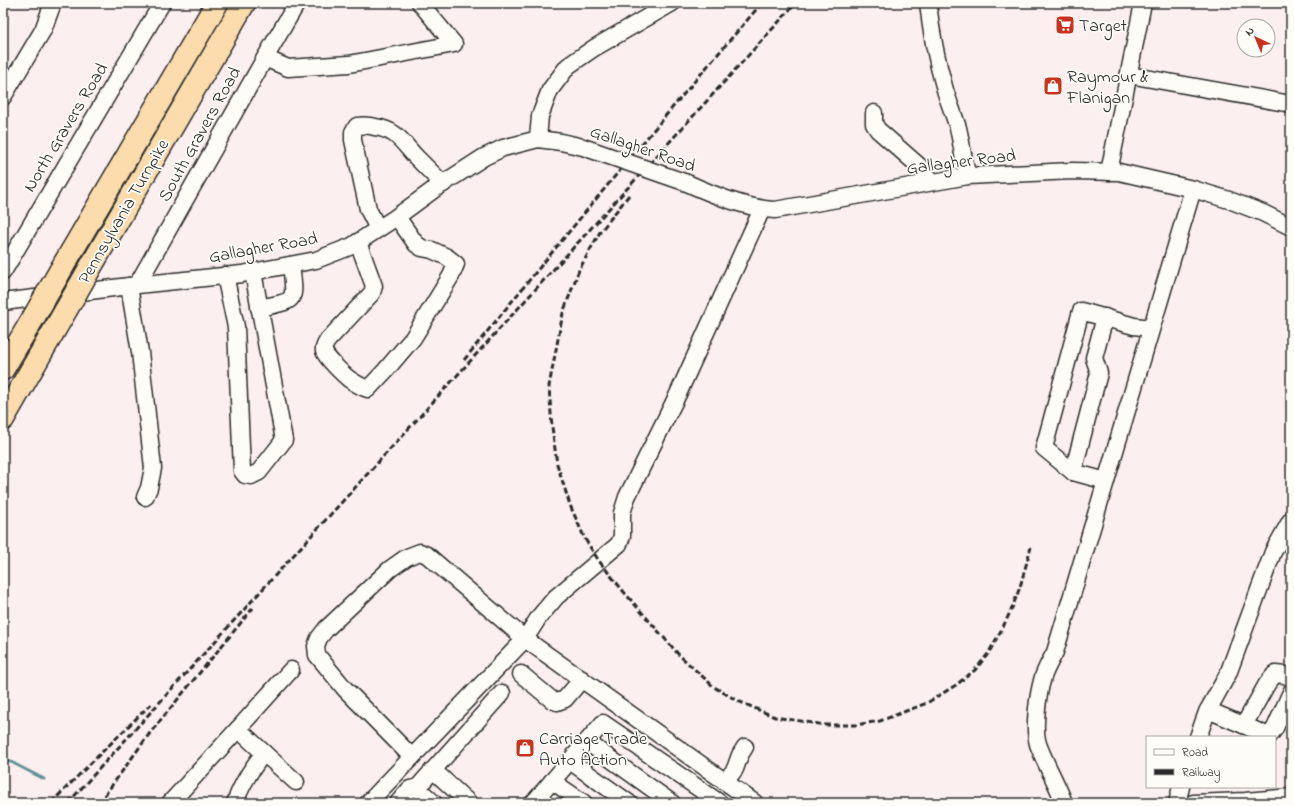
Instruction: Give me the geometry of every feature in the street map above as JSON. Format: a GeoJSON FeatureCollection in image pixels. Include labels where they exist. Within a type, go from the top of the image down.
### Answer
{"type":"FeatureCollection","features":[{"type":"Feature","properties":{"kind":"highway","name":"Pennsylvania Turnpike"},"geometry":{"type":"LineString","coordinates":[[3,369],[217,3]]}},
{"type":"Feature","properties":{"kind":"highway","name":"Pennsylvania Turnpike"},"geometry":{"type":"LineString","coordinates":[[3,418],[244,3]]}},
{"type":"Feature","properties":{"kind":"street"},"geometry":{"type":"LineString","coordinates":[[3,97],[43,30],[53,3]]}},
{"type":"Feature","properties":{"kind":"street","name":"North Gravers Road"},"geometry":{"type":"LineString","coordinates":[[3,272],[162,3]]}},
{"type":"Feature","properties":{"kind":"street","name":"South Gravers Road"},"geometry":{"type":"LineString","coordinates":[[133,286],[297,3]]}},
{"type":"Feature","properties":{"kind":"street"},"geometry":{"type":"LineString","coordinates":[[264,58],[288,68],[348,64],[454,44],[420,3]]}},
{"type":"Feature","properties":{"kind":"street"},"geometry":{"type":"LineString","coordinates":[[538,140],[540,116],[550,90],[568,66],[594,48],[672,3]]}},
{"type":"Feature","properties":{"kind":"street"},"geometry":{"type":"LineString","coordinates":[[928,3],[945,92],[953,112],[960,139],[963,160],[968,176]]}},
{"type":"Feature","properties":{"kind":"street"},"geometry":{"type":"LineString","coordinates":[[1109,172],[1143,3]]}},
{"type":"Feature","properties":{"kind":"street"},"geometry":{"type":"LineString","coordinates":[[1128,76],[1291,104]]}},
{"type":"Feature","properties":{"kind":"street"},"geometry":{"type":"LineString","coordinates":[[874,113],[874,124],[878,130],[919,166],[933,182]]}},
{"type":"Feature","properties":{"kind":"street"},"geometry":{"type":"LineString","coordinates":[[378,229],[368,209],[353,140],[353,132],[357,126],[364,125],[385,128],[400,137],[415,156],[443,184]]}},
{"type":"Feature","properties":{"kind":"street","name":"Gallagher Road"},"geometry":{"type":"LineString","coordinates":[[3,302],[253,272],[316,260],[352,246],[484,157],[503,148],[538,140],[561,142],[583,147],[687,183],[715,195],[762,209],[775,210],[968,176],[1072,171],[1119,172],[1193,189],[1229,200],[1291,227]]}},
{"type":"Feature","properties":{"kind":"street"},"geometry":{"type":"LineString","coordinates":[[1064,803],[1058,785],[1038,744],[1035,732],[1038,704],[1044,675],[1055,652],[1193,189]]}},
{"type":"Feature","properties":{"kind":"street"},"geometry":{"type":"LineString","coordinates":[[368,803],[525,639],[539,617],[556,597],[619,544],[622,536],[622,513],[627,497],[678,394],[762,209]]}},
{"type":"Feature","properties":{"kind":"street"},"geometry":{"type":"LineString","coordinates":[[358,242],[374,286],[372,293],[328,340],[325,344],[324,351],[326,356],[348,378],[362,387],[368,388],[385,371],[413,338],[451,276],[456,264],[447,257],[432,250],[422,248],[416,244],[397,217]]}},
{"type":"Feature","properties":{"kind":"street"},"geometry":{"type":"LineString","coordinates":[[259,308],[288,302],[293,297],[294,289],[291,265]]}},
{"type":"Feature","properties":{"kind":"street"},"geometry":{"type":"LineString","coordinates":[[225,275],[236,327],[242,471],[245,475],[251,476],[259,472],[284,440],[253,272]]}},
{"type":"Feature","properties":{"kind":"street"},"geometry":{"type":"LineString","coordinates":[[133,286],[153,468],[149,488],[145,496]]}},
{"type":"Feature","properties":{"kind":"street"},"geometry":{"type":"LineString","coordinates":[[1106,480],[1073,472],[1044,448],[1081,311],[1134,326],[1151,328]]}},
{"type":"Feature","properties":{"kind":"street"},"geometry":{"type":"LineString","coordinates":[[1073,472],[1099,373],[1094,358],[1106,317]]}},
{"type":"Feature","properties":{"kind":"street"},"geometry":{"type":"LineString","coordinates":[[1198,736],[1208,710],[1228,674],[1273,552],[1291,520]]}},
{"type":"Feature","properties":{"kind":"street"},"geometry":{"type":"LineString","coordinates":[[412,757],[345,689],[317,655],[316,646],[318,638],[326,629],[390,569],[407,557],[420,552],[427,555],[525,639],[755,803]]}},
{"type":"Feature","properties":{"kind":"street"},"geometry":{"type":"LineString","coordinates":[[170,803],[291,670]]}},
{"type":"Feature","properties":{"kind":"street"},"geometry":{"type":"LineString","coordinates":[[521,674],[552,700],[557,702],[565,699],[582,679]]}},
{"type":"Feature","properties":{"kind":"street"},"geometry":{"type":"LineString","coordinates":[[1244,725],[1275,674],[1285,675],[1291,678]]}},
{"type":"Feature","properties":{"kind":"street"},"geometry":{"type":"LineString","coordinates":[[1208,710],[1269,736],[1275,728],[1291,692]]}},
{"type":"Feature","properties":{"kind":"street"},"geometry":{"type":"LineString","coordinates":[[398,803],[410,789],[417,788],[502,693]]}},
{"type":"Feature","properties":{"kind":"street"},"geometry":{"type":"LineString","coordinates":[[536,802],[552,781],[603,723],[720,803]]}},
{"type":"Feature","properties":{"kind":"street"},"geometry":{"type":"LineString","coordinates":[[238,729],[296,782]]}},
{"type":"Feature","properties":{"kind":"street"},"geometry":{"type":"LineString","coordinates":[[587,742],[672,803]]}},
{"type":"Feature","properties":{"kind":"street"},"geometry":{"type":"LineString","coordinates":[[725,782],[735,769],[740,755],[745,747]]}},
{"type":"Feature","properties":{"kind":"street"},"geometry":{"type":"LineString","coordinates":[[234,803],[240,788],[264,753]]}},
{"type":"Feature","properties":{"kind":"street"},"geometry":{"type":"LineString","coordinates":[[570,761],[629,803]]}},
{"type":"Feature","properties":{"kind":"street"},"geometry":{"type":"LineString","coordinates":[[433,770],[469,803]]}},
{"type":"Feature","properties":{"kind":"street"},"geometry":{"type":"LineString","coordinates":[[552,781],[584,803]]}},
{"type":"Feature","properties":{"kind":"street"},"geometry":{"type":"LineString","coordinates":[[417,788],[434,803]]}},
{"type":"Feature","properties":{"kind":"street"},"geometry":{"type":"LineString","coordinates":[[1176,803],[1181,788]]}},
{"type":"Feature","properties":{"kind":"street"},"geometry":{"type":"LineString","coordinates":[[1193,803],[1291,797]]}},
{"type":"Feature","properties":{"kind":"waterway"},"geometry":{"type":"LineString","coordinates":[[3,758],[44,779]]}},
{"type":"Feature","properties":{"kind":"railway"},"geometry":{"type":"LineString","coordinates":[[464,360],[574,225],[762,3]]}},
{"type":"Feature","properties":{"kind":"railway"},"geometry":{"type":"LineString","coordinates":[[68,803],[796,3]]}},
{"type":"Feature","properties":{"kind":"railway"},"geometry":{"type":"LineString","coordinates":[[629,195],[600,232],[579,270],[563,313],[549,386],[557,464],[570,505],[585,539],[599,561],[679,655],[714,687],[738,701],[775,717],[825,725],[856,725],[880,721],[927,703],[956,685],[975,670],[988,654],[1012,608],[1020,587],[1031,547]]}},
{"type":"Feature","properties":{"kind":"railway"},"geometry":{"type":"LineString","coordinates":[[99,803],[150,733],[253,608]]}},
{"type":"Feature","properties":{"kind":"railway"},"geometry":{"type":"LineString","coordinates":[[51,803],[152,703]]}},
{"type":"Feature","properties":{"kind":"place","name":"Target"},"geometry":{"type":"Point","coordinates":[1065,25]}},
{"type":"Feature","properties":{"kind":"place","name":"Raymour & Flanigan"},"geometry":{"type":"Point","coordinates":[1053,86]}},
{"type":"Feature","properties":{"kind":"place","name":"Carriage Trade Auto Action"},"geometry":{"type":"Point","coordinates":[525,748]}}]}
